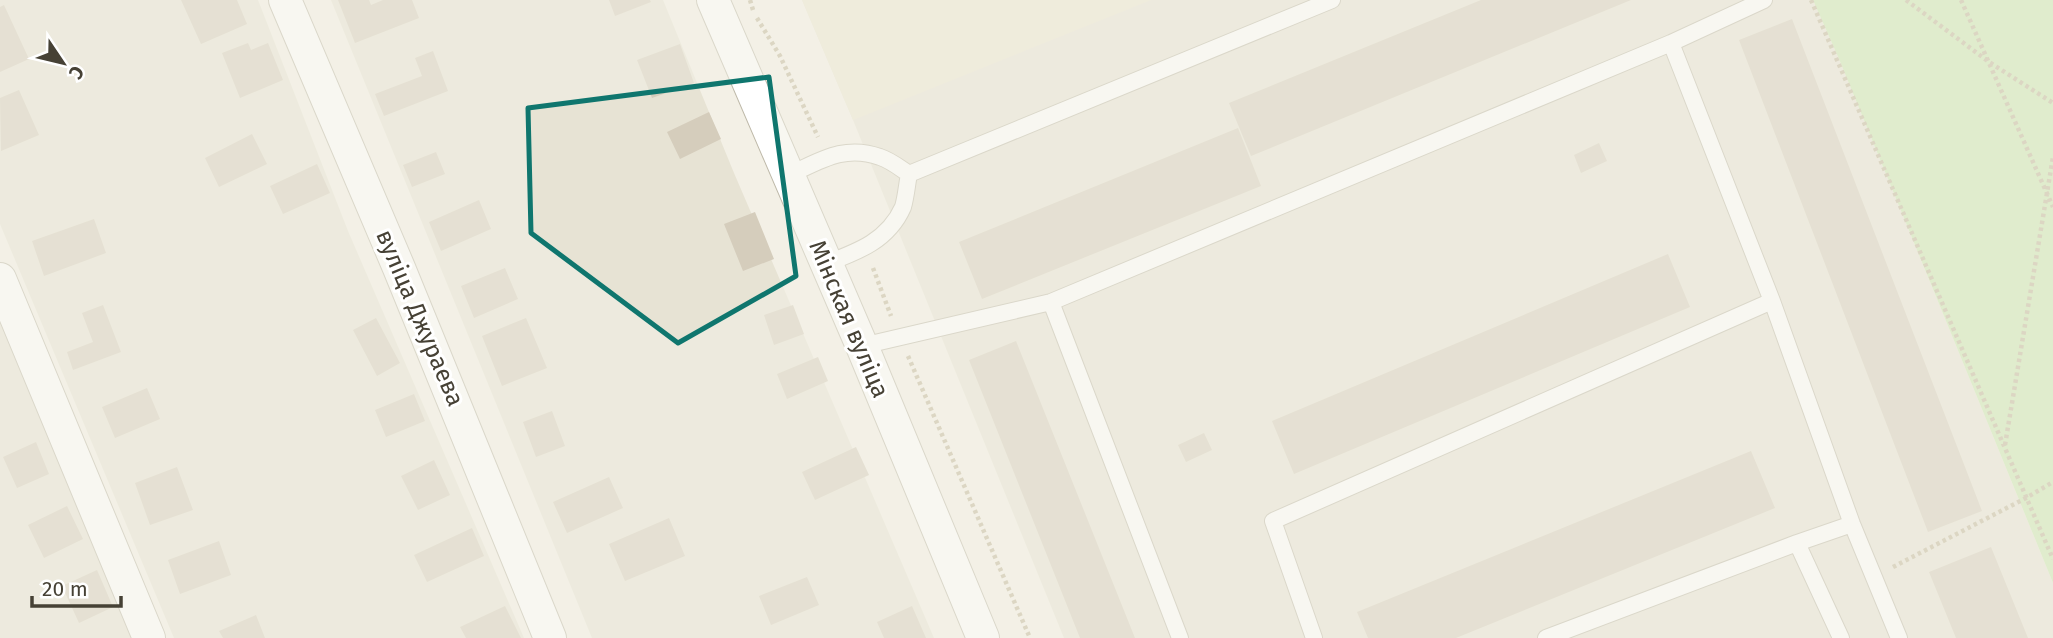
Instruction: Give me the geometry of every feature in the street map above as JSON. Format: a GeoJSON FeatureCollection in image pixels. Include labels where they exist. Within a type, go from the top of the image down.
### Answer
{"type":"FeatureCollection","features":[{"type":"Feature","properties":{"kind":"street","name":"вуліца Джураева"},"geometry":{"type":"LineString","coordinates":[[285,0],[551,638]]}},
{"type":"Feature","properties":{"kind":"street","name":"Мінская вуліца"},"geometry":{"type":"LineString","coordinates":[[713,0],[862,346],[983,638]]}},
{"type":"Feature","properties":{"kind":"street"},"geometry":{"type":"LineString","coordinates":[[0,279],[149,638]]}},
{"type":"Feature","properties":{"kind":"lane"},"geometry":{"type":"LineString","coordinates":[[909,174],[1332,0]]}},
{"type":"Feature","properties":{"kind":"lane"},"geometry":{"type":"LineString","coordinates":[[862,346],[1051,302],[1671,43],[1764,0]]}},
{"type":"Feature","properties":{"kind":"lane"},"geometry":{"type":"LineString","coordinates":[[1671,43],[1772,301],[1852,524],[1899,638]]}},
{"type":"Feature","properties":{"kind":"lane"},"geometry":{"type":"LineString","coordinates":[[789,175],[828,157],[853,151],[881,157],[909,174]]}},
{"type":"Feature","properties":{"kind":"lane"},"geometry":{"type":"LineString","coordinates":[[825,264],[866,248],[886,233],[903,206],[909,174]]}},
{"type":"Feature","properties":{"kind":"lane"},"geometry":{"type":"LineString","coordinates":[[1314,638],[1273,521],[1772,301]]}},
{"type":"Feature","properties":{"kind":"lane"},"geometry":{"type":"LineString","coordinates":[[1051,302],[1180,638]]}},
{"type":"Feature","properties":{"kind":"lane"},"geometry":{"type":"LineString","coordinates":[[1546,638],[1852,524]]}},
{"type":"Feature","properties":{"kind":"lane"},"geometry":{"type":"LineString","coordinates":[[1797,543],[1841,638]]}},
{"type":"Feature","properties":{"kind":"path"},"geometry":{"type":"LineString","coordinates":[[1811,0],[2053,559]]}},
{"type":"Feature","properties":{"kind":"path"},"geometry":{"type":"LineString","coordinates":[[1906,0],[1989,62],[2053,103]]}},
{"type":"Feature","properties":{"kind":"path"},"geometry":{"type":"LineString","coordinates":[[1961,0],[2053,207]]}},
{"type":"Feature","properties":{"kind":"path"},"geometry":{"type":"LineString","coordinates":[[2005,446],[2053,157]]}},
{"type":"Feature","properties":{"kind":"path"},"geometry":{"type":"LineString","coordinates":[[1874,577],[2053,482]]}},
{"type":"Feature","properties":{"kind":"highlighted area"},"geometry":{"type":"Polygon","coordinates":[[[769,77],[796,276],[678,343],[531,233],[528,108],[769,77]]]}},
{"type":"Feature","properties":{"kind":"shaded area"},"geometry":{"type":"Polygon","coordinates":[[[0,0],[258,0],[348,231],[524,638],[174,638],[0,224],[0,0]]]}},
{"type":"Feature","properties":{"kind":"shaded area"},"geometry":{"type":"Polygon","coordinates":[[[331,0],[663,0],[734,173],[934,638],[592,638],[331,0]]]}},
{"type":"Feature","properties":{"kind":"shaded area"},"geometry":{"type":"Polygon","coordinates":[[[802,0],[1813,0],[2053,583],[2053,638],[1064,638],[802,0]]]}},
{"type":"Feature","properties":{"kind":"shaded area"},"geometry":{"type":"Polygon","coordinates":[[[802,0],[1151,0],[853,120],[802,0]]]}},
{"type":"Feature","properties":{"kind":"shaded area"},"geometry":{"type":"Polygon","coordinates":[[[0,308],[141,638],[0,638],[0,308]]]}},
{"type":"Feature","properties":{"kind":"green space"},"geometry":{"type":"Polygon","coordinates":[[[1813,0],[2053,0],[2053,583],[1839,59],[1813,0]]]}},
{"type":"Feature","properties":{"kind":"building"},"geometry":{"type":"Polygon","coordinates":[[[181,0],[237,0],[247,24],[201,44],[181,0]]]}},
{"type":"Feature","properties":{"kind":"building"},"geometry":{"type":"Polygon","coordinates":[[[338,0],[369,0],[371,5],[383,0],[412,0],[419,18],[355,43],[338,0]]]}},
{"type":"Feature","properties":{"kind":"building"},"geometry":{"type":"Polygon","coordinates":[[[609,0],[650,0],[651,2],[615,16],[609,0]]]}},
{"type":"Feature","properties":{"kind":"building"},"geometry":{"type":"Polygon","coordinates":[[[1481,0],[1631,0],[1251,156],[1229,103],[1481,0]]]}},
{"type":"Feature","properties":{"kind":"building"},"geometry":{"type":"Polygon","coordinates":[[[4,5],[29,59],[0,72],[0,7],[4,5]]]}},
{"type":"Feature","properties":{"kind":"building"},"geometry":{"type":"Polygon","coordinates":[[[1792,19],[1982,511],[1928,532],[1739,40],[1792,19]]]}},
{"type":"Feature","properties":{"kind":"building"},"geometry":{"type":"Polygon","coordinates":[[[248,43],[251,50],[268,43],[283,80],[240,98],[222,53],[248,43]]]}},
{"type":"Feature","properties":{"kind":"building"},"geometry":{"type":"Polygon","coordinates":[[[680,44],[694,83],[652,98],[637,60],[680,44]]]}},
{"type":"Feature","properties":{"kind":"building"},"geometry":{"type":"Polygon","coordinates":[[[433,51],[448,91],[384,116],[375,94],[422,76],[415,58],[433,51]]]}},
{"type":"Feature","properties":{"kind":"building"},"geometry":{"type":"Polygon","coordinates":[[[19,90],[39,135],[1,151],[0,98],[19,90]]]}},
{"type":"Feature","properties":{"kind":"building"},"geometry":{"type":"Polygon","coordinates":[[[709,112],[721,139],[680,159],[667,132],[709,112]]]}},
{"type":"Feature","properties":{"kind":"building"},"geometry":{"type":"Polygon","coordinates":[[[1238,128],[1261,186],[982,299],[959,242],[1238,128]]]}},
{"type":"Feature","properties":{"kind":"building"},"geometry":{"type":"Polygon","coordinates":[[[252,134],[267,164],[219,187],[205,158],[252,134]]]}},
{"type":"Feature","properties":{"kind":"building"},"geometry":{"type":"Polygon","coordinates":[[[1599,143],[1607,161],[1581,173],[1574,155],[1599,143]]]}},
{"type":"Feature","properties":{"kind":"building"},"geometry":{"type":"Polygon","coordinates":[[[436,152],[445,174],[412,187],[403,165],[436,152]]]}},
{"type":"Feature","properties":{"kind":"building"},"geometry":{"type":"Polygon","coordinates":[[[317,164],[330,193],[283,214],[270,186],[317,164]]]}},
{"type":"Feature","properties":{"kind":"building"},"geometry":{"type":"Polygon","coordinates":[[[479,200],[491,229],[441,251],[429,222],[479,200]]]}},
{"type":"Feature","properties":{"kind":"building"},"geometry":{"type":"Polygon","coordinates":[[[755,212],[774,259],[743,271],[724,224],[755,212]]]}},
{"type":"Feature","properties":{"kind":"building"},"geometry":{"type":"Polygon","coordinates":[[[94,219],[106,253],[44,276],[32,241],[94,219]]]}},
{"type":"Feature","properties":{"kind":"building"},"geometry":{"type":"Polygon","coordinates":[[[1668,254],[1690,307],[1294,474],[1272,421],[1668,254]]]}},
{"type":"Feature","properties":{"kind":"building"},"geometry":{"type":"Polygon","coordinates":[[[505,268],[518,299],[474,318],[461,286],[505,268]]]}},
{"type":"Feature","properties":{"kind":"building"},"geometry":{"type":"Polygon","coordinates":[[[103,305],[121,352],[73,370],[67,352],[93,342],[82,313],[103,305]]]}},
{"type":"Feature","properties":{"kind":"building"},"geometry":{"type":"Polygon","coordinates":[[[793,305],[804,334],[774,345],[764,315],[793,305]]]}},
{"type":"Feature","properties":{"kind":"building"},"geometry":{"type":"Polygon","coordinates":[[[376,318],[400,363],[377,376],[353,330],[376,318]]]}},
{"type":"Feature","properties":{"kind":"building"},"geometry":{"type":"Polygon","coordinates":[[[526,318],[547,368],[502,386],[482,336],[526,318]]]}},
{"type":"Feature","properties":{"kind":"building"},"geometry":{"type":"Polygon","coordinates":[[[1016,341],[1135,638],[1080,638],[969,360],[1016,341]]]}},
{"type":"Feature","properties":{"kind":"building"},"geometry":{"type":"Polygon","coordinates":[[[818,357],[828,381],[787,399],[777,374],[818,357]]]}},
{"type":"Feature","properties":{"kind":"building"},"geometry":{"type":"Polygon","coordinates":[[[147,388],[160,419],[115,438],[102,407],[147,388]]]}},
{"type":"Feature","properties":{"kind":"building"},"geometry":{"type":"Polygon","coordinates":[[[414,394],[425,421],[386,437],[375,410],[414,394]]]}},
{"type":"Feature","properties":{"kind":"building"},"geometry":{"type":"Polygon","coordinates":[[[552,411],[565,446],[536,457],[523,422],[552,411]]]}},
{"type":"Feature","properties":{"kind":"building"},"geometry":{"type":"Polygon","coordinates":[[[1204,433],[1212,450],[1186,462],[1178,445],[1204,433]]]}},
{"type":"Feature","properties":{"kind":"building"},"geometry":{"type":"Polygon","coordinates":[[[36,442],[49,474],[17,488],[3,457],[36,442]]]}},
{"type":"Feature","properties":{"kind":"building"},"geometry":{"type":"Polygon","coordinates":[[[856,447],[869,475],[815,500],[802,472],[856,447]]]}},
{"type":"Feature","properties":{"kind":"building"},"geometry":{"type":"Polygon","coordinates":[[[1751,451],[1775,508],[1456,638],[1368,638],[1357,612],[1751,451]]]}},
{"type":"Feature","properties":{"kind":"building"},"geometry":{"type":"Polygon","coordinates":[[[434,460],[450,495],[418,510],[401,476],[434,460]]]}},
{"type":"Feature","properties":{"kind":"building"},"geometry":{"type":"Polygon","coordinates":[[[177,467],[193,510],[150,525],[135,483],[177,467]]]}},
{"type":"Feature","properties":{"kind":"building"},"geometry":{"type":"Polygon","coordinates":[[[609,477],[623,508],[567,533],[553,502],[609,477]]]}},
{"type":"Feature","properties":{"kind":"building"},"geometry":{"type":"Polygon","coordinates":[[[67,506],[83,539],[44,558],[28,525],[67,506]]]}},
{"type":"Feature","properties":{"kind":"building"},"geometry":{"type":"Polygon","coordinates":[[[669,518],[685,556],[625,581],[609,544],[669,518]]]}},
{"type":"Feature","properties":{"kind":"building"},"geometry":{"type":"Polygon","coordinates":[[[472,528],[484,556],[427,582],[414,555],[472,528]]]}},
{"type":"Feature","properties":{"kind":"building"},"geometry":{"type":"Polygon","coordinates":[[[219,541],[231,575],[180,594],[168,560],[219,541]]]}},
{"type":"Feature","properties":{"kind":"building"},"geometry":{"type":"Polygon","coordinates":[[[1991,547],[2028,638],[1956,638],[1929,572],[1991,547]]]}},
{"type":"Feature","properties":{"kind":"building"},"geometry":{"type":"Polygon","coordinates":[[[97,570],[113,607],[79,623],[62,586],[97,570]]]}},
{"type":"Feature","properties":{"kind":"building"},"geometry":{"type":"Polygon","coordinates":[[[807,577],[819,605],[771,625],[759,596],[807,577]]]}},
{"type":"Feature","properties":{"kind":"building"},"geometry":{"type":"Polygon","coordinates":[[[505,606],[521,638],[466,638],[460,627],[505,606]]]}},
{"type":"Feature","properties":{"kind":"building"},"geometry":{"type":"Polygon","coordinates":[[[912,606],[926,638],[884,638],[877,622],[912,606]]]}},
{"type":"Feature","properties":{"kind":"building"},"geometry":{"type":"Polygon","coordinates":[[[256,615],[265,638],[223,638],[219,631],[256,615]]]}}]}
